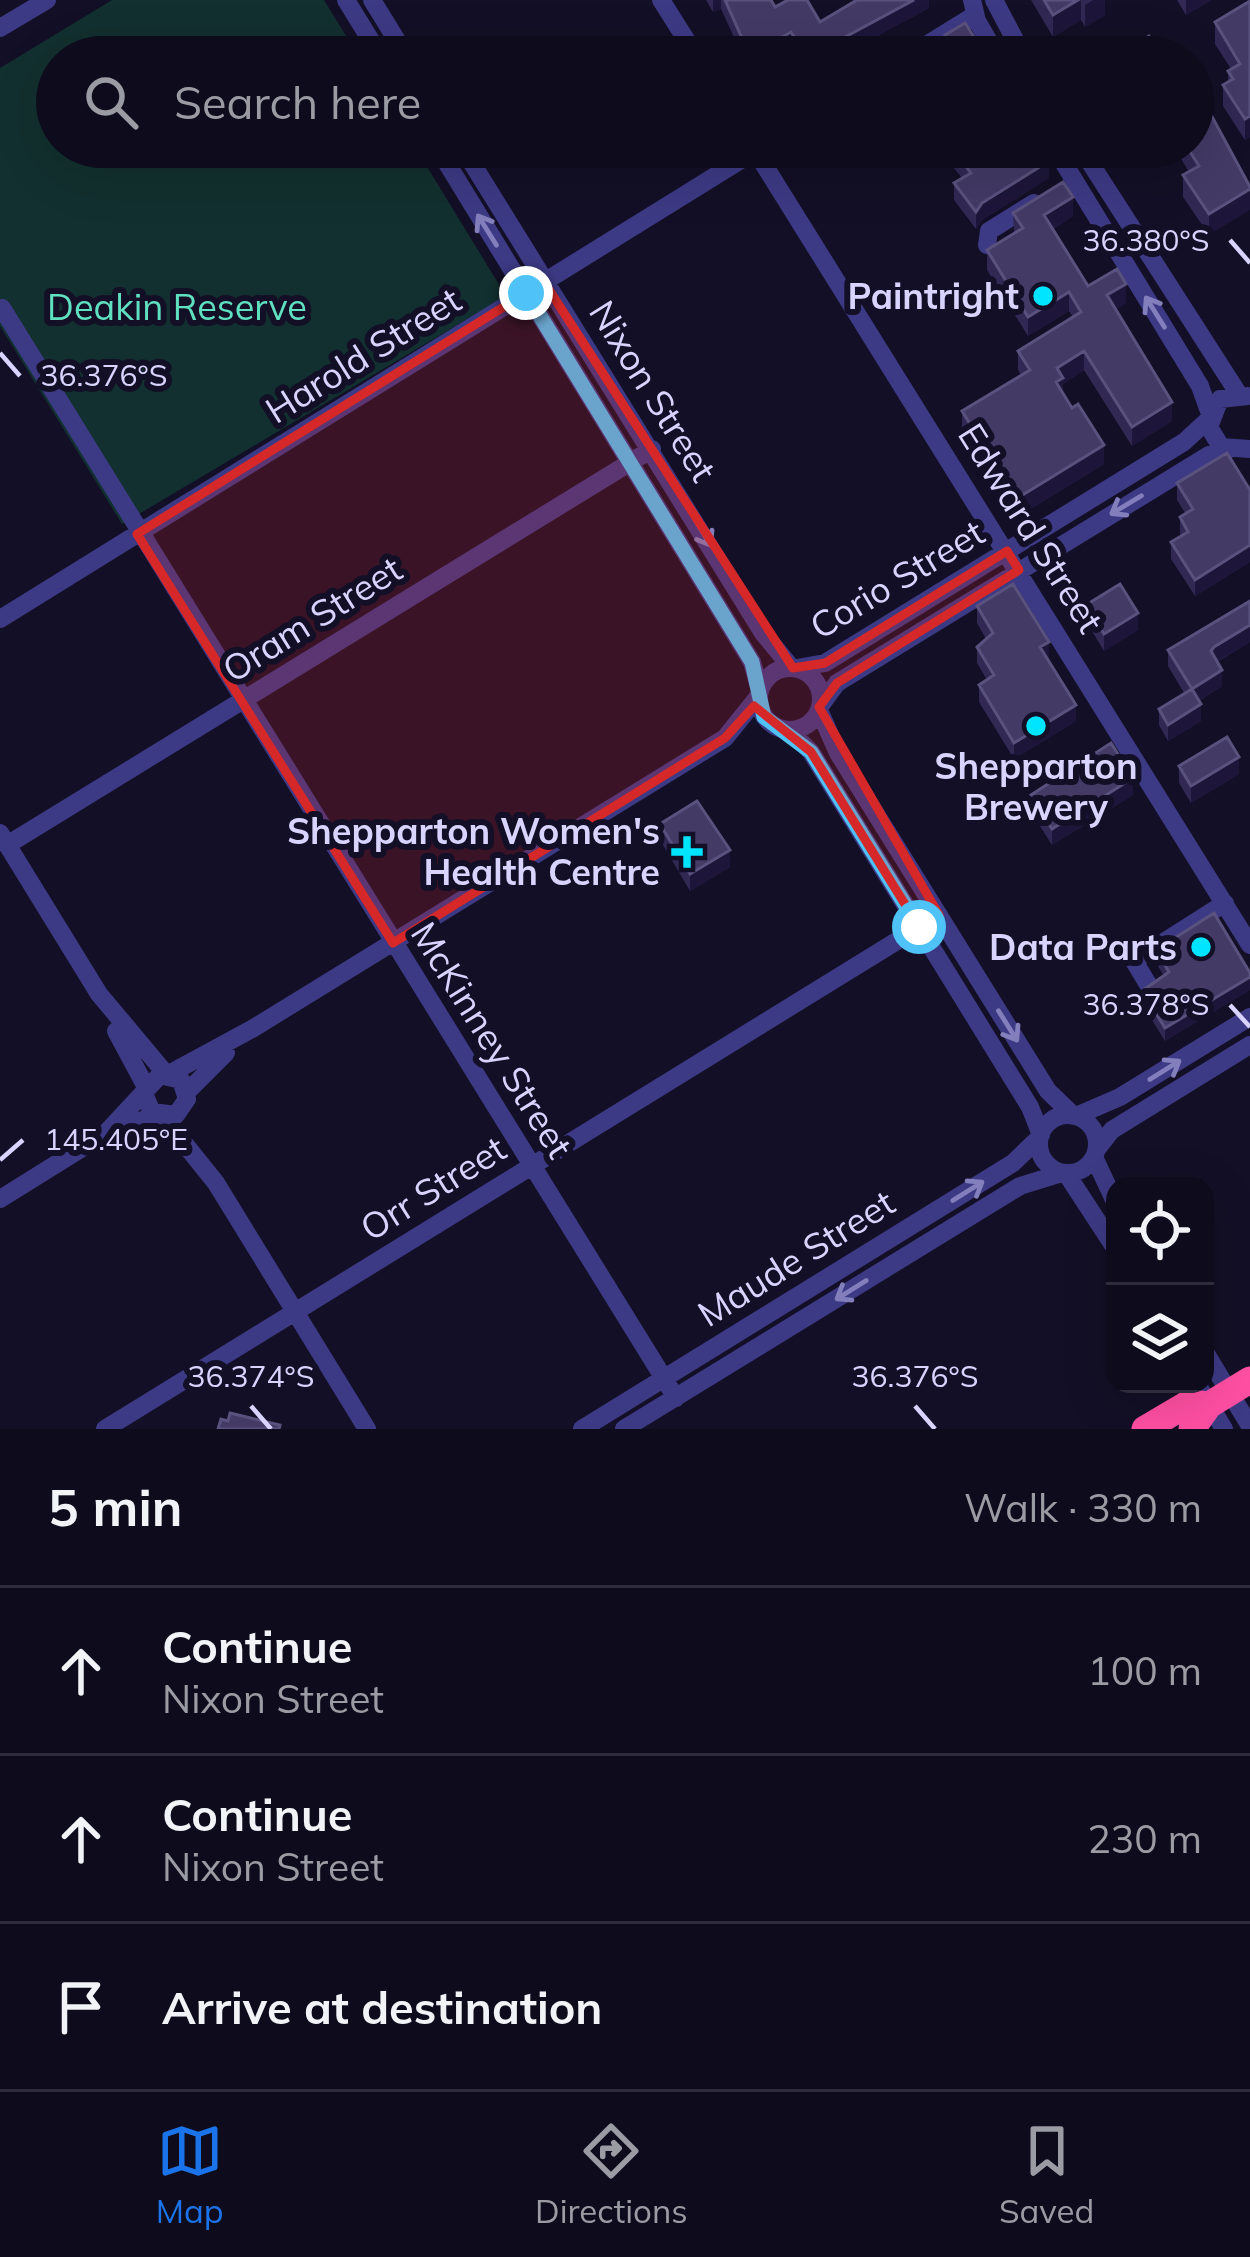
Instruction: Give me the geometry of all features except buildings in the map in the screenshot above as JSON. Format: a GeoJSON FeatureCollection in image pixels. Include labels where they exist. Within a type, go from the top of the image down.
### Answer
{"type":"FeatureCollection","features":[{"type":"Feature","properties":{"kind":"highway"},"geometry":{"type":"LineString","coordinates":[[1145,1429],[1190,1402],[1222,1398]]}},
{"type":"Feature","properties":{"kind":"highway"},"geometry":{"type":"LineString","coordinates":[[1192,1429],[1222,1398]]}},
{"type":"Feature","properties":{"kind":"street"},"geometry":{"type":"LineString","coordinates":[[0,28],[47,0]]}},
{"type":"Feature","properties":{"kind":"street"},"geometry":{"type":"LineString","coordinates":[[346,0],[368,36]]}},
{"type":"Feature","properties":{"kind":"street"},"geometry":{"type":"LineString","coordinates":[[372,0],[394,36]]}},
{"type":"Feature","properties":{"kind":"street"},"geometry":{"type":"LineString","coordinates":[[662,0],[684,36]]}},
{"type":"Feature","properties":{"kind":"street"},"geometry":{"type":"LineString","coordinates":[[994,0],[1012,36]]}},
{"type":"Feature","properties":{"kind":"street"},"geometry":{"type":"LineString","coordinates":[[936,36],[974,8],[988,36]]}},
{"type":"Feature","properties":{"kind":"street","name":"Nixon Street"},"geometry":{"type":"LineString","coordinates":[[449,168],[752,662],[759,694]]}},
{"type":"Feature","properties":{"kind":"street","name":"Nixon Street"},"geometry":{"type":"LineString","coordinates":[[475,168],[763,633],[794,668]]}},
{"type":"Feature","properties":{"kind":"street","name":"Harold Street"},"geometry":{"type":"LineString","coordinates":[[0,619],[725,168]]}},
{"type":"Feature","properties":{"kind":"street","name":"Edward Street"},"geometry":{"type":"LineString","coordinates":[[769,168],[1250,944]]}},
{"type":"Feature","properties":{"kind":"street"},"geometry":{"type":"LineString","coordinates":[[1062,168],[1200,386],[1215,441],[1237,450],[1250,465]]}},
{"type":"Feature","properties":{"kind":"street"},"geometry":{"type":"LineString","coordinates":[[1093,168],[1246,395]]}},
{"type":"Feature","properties":{"kind":"street"},"geometry":{"type":"LineString","coordinates":[[987,245],[989,231],[1043,197]]}},
{"type":"Feature","properties":{"kind":"street"},"geometry":{"type":"LineString","coordinates":[[1098,219],[1118,208]]}},
{"type":"Feature","properties":{"kind":"street","name":"McKinney Street"},"geometry":{"type":"LineString","coordinates":[[2,308],[137,534],[676,1398]]}},
{"type":"Feature","properties":{"kind":"street","name":"Corio Street"},"geometry":{"type":"LineString","coordinates":[[794,668],[825,663],[1184,442],[1220,399],[1246,395]]}},
{"type":"Feature","properties":{"kind":"street","name":"Oram Street"},"geometry":{"type":"LineString","coordinates":[[4,839],[241,701],[652,449]]}},
{"type":"Feature","properties":{"kind":"street","name":"Corio Street"},"geometry":{"type":"LineString","coordinates":[[820,707],[837,683],[1019,570],[1209,455],[1237,450]]}},
{"type":"Feature","properties":{"kind":"street"},"geometry":{"type":"LineString","coordinates":[[106,1133],[145,1090],[168,1074],[252,1029],[725,738],[771,674],[794,668],[816,682],[838,753],[1048,1091],[1093,1129],[1095,1153],[1106,1180]]}},
{"type":"Feature","properties":{"kind":"street"},"geometry":{"type":"LineString","coordinates":[[759,694],[764,717],[811,752],[1030,1107],[1046,1162],[1064,1173],[1106,1235]]}},
{"type":"Feature","properties":{"kind":"street"},"geometry":{"type":"LineString","coordinates":[[725,738],[807,725],[820,707]]}},
{"type":"Feature","properties":{"kind":"street"},"geometry":{"type":"LineString","coordinates":[[4,839],[99,994],[160,1116],[216,1183],[368,1429]]}},
{"type":"Feature","properties":{"kind":"street"},"geometry":{"type":"LineString","coordinates":[[1150,986],[1134,961],[1225,903]]}},
{"type":"Feature","properties":{"kind":"street","name":"Orr Street"},"geometry":{"type":"LineString","coordinates":[[105,1429],[939,915]]}},
{"type":"Feature","properties":{"kind":"street"},"geometry":{"type":"LineString","coordinates":[[99,994],[168,1074],[181,1080],[216,1183]]}},
{"type":"Feature","properties":{"kind":"street"},"geometry":{"type":"LineString","coordinates":[[1041,1136],[1058,1117],[1075,1116],[1120,1097],[1250,1017]]}},
{"type":"Feature","properties":{"kind":"street"},"geometry":{"type":"LineString","coordinates":[[0,1199],[106,1133],[160,1116],[186,1099],[252,1029]]}},
{"type":"Feature","properties":{"kind":"street"},"geometry":{"type":"LineString","coordinates":[[1064,1173],[1083,1169],[1112,1130],[1250,1045]]}},
{"type":"Feature","properties":{"kind":"street","name":"Maude Street"},"geometry":{"type":"LineString","coordinates":[[582,1429],[1013,1163],[1041,1136]]}},
{"type":"Feature","properties":{"kind":"street","name":"Maude Street"},"geometry":{"type":"LineString","coordinates":[[624,1429],[1020,1186],[1064,1173]]}},
{"type":"Feature","properties":{"kind":"street"},"geometry":{"type":"LineString","coordinates":[[926,1217],[938,1237]]}},
{"type":"Feature","properties":{"kind":"street"},"geometry":{"type":"LineString","coordinates":[[805,1292],[817,1311]]}},
{"type":"Feature","properties":{"kind":"street"},"geometry":{"type":"LineString","coordinates":[[1222,1398],[1250,1426]]}},
{"type":"Feature","properties":{"kind":"highlighted area"},"geometry":{"type":"Polygon","coordinates":[[[544,282],[793,668],[825,663],[1007,551],[1019,570],[837,683],[819,707],[939,915],[919,927],[811,752],[754,706],[725,738],[393,943],[137,534],[544,282]]]}},
{"type":"Feature","properties":{"kind":"green space","name":"Deakin Reserve"},"geometry":{"type":"Polygon","coordinates":[[[112,0],[324,0],[346,36],[53,36],[112,0]]]}},
{"type":"Feature","properties":{"kind":"green space","name":"Deakin Reserve"},"geometry":{"type":"Polygon","coordinates":[[[36,46],[36,168],[428,168],[506,296],[122,524],[0,326],[0,68],[36,46]]]}},
{"type":"Feature","properties":{"kind":"place","name":"Paintright"},"geometry":{"type":"Point","coordinates":[1043,296]}},
{"type":"Feature","properties":{"kind":"place","name":"Shepparton Brewery"},"geometry":{"type":"Point","coordinates":[1036,726]}},
{"type":"Feature","properties":{"kind":"place","name":"Shepparton Women's Health Centre"},"geometry":{"type":"Point","coordinates":[687,852]}},
{"type":"Feature","properties":{"kind":"place","name":"Data Parts"},"geometry":{"type":"Point","coordinates":[1201,947]}},
{"type":"Feature","properties":{"kind":"route"},"geometry":{"type":"LineString","coordinates":[[526,293],[752,662],[764,717],[789,730],[811,752],[919,927]]}}]}
